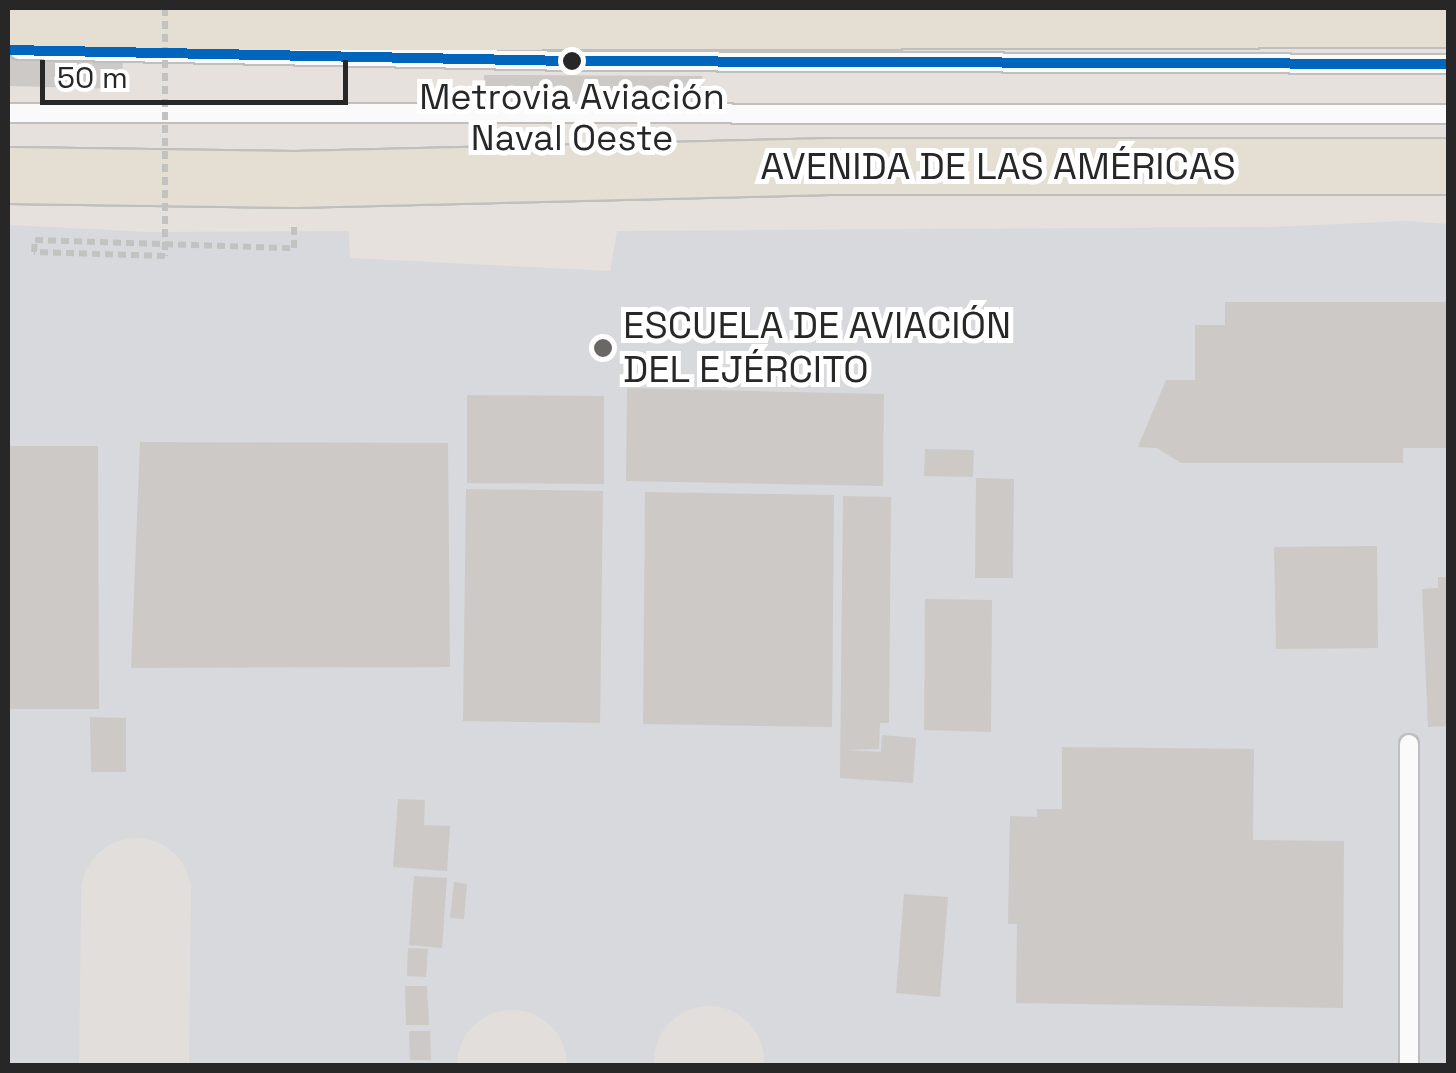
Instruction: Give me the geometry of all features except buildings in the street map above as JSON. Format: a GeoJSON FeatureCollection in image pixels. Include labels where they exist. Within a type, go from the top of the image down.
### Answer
{"type":"FeatureCollection","features":[{"type":"Feature","properties":{"kind":"main road"},"geometry":{"type":"LineString","coordinates":[[8,22],[1448,19]]}},
{"type":"Feature","properties":{"kind":"main road","name":"AVENIDA DE LAS AMÉRICAS"},"geometry":{"type":"LineString","coordinates":[[8,175],[294,179],[831,166],[1448,166]]}},
{"type":"Feature","properties":{"kind":"lane"},"geometry":{"type":"LineString","coordinates":[[8,50],[572,61],[1448,64]]}},
{"type":"Feature","properties":{"kind":"lane","name":"AVENIDA DE LAS AMÉRICAS"},"geometry":{"type":"LineString","coordinates":[[8,113],[1448,114]]}},
{"type":"Feature","properties":{"kind":"lane"},"geometry":{"type":"LineString","coordinates":[[1409,744],[1409,1066]]}},
{"type":"Feature","properties":{"kind":"path"},"geometry":{"type":"LineString","coordinates":[[164,8],[165,256],[34,252],[34,240],[294,248]]}},
{"type":"Feature","properties":{"kind":"shaded area"},"geometry":{"type":"Polygon","coordinates":[[[1404,221],[1448,224],[1448,1065],[8,1066],[8,225],[149,232],[349,231],[350,258],[610,271],[617,231],[1271,227],[1404,221]]]}},
{"type":"Feature","properties":{"kind":"taxiway"},"geometry":{"type":"LineString","coordinates":[[134,1066],[136,893]]}},
{"type":"Feature","properties":{"kind":"taxiway"},"geometry":{"type":"LineString","coordinates":[[709,1061],[709,1066]]}},
{"type":"Feature","properties":{"kind":"transit line"},"geometry":{"type":"LineString","coordinates":[[8,50],[572,61],[1448,64]]}},
{"type":"Feature","properties":{"kind":"place","name":"Metrovia Aviación Naval Oeste"},"geometry":{"type":"Point","coordinates":[572,61]}},
{"type":"Feature","properties":{"kind":"place","name":"ESCUELA DE AVIACIÓN DEL EJÉRCITO"},"geometry":{"type":"Point","coordinates":[603,348]}}]}
